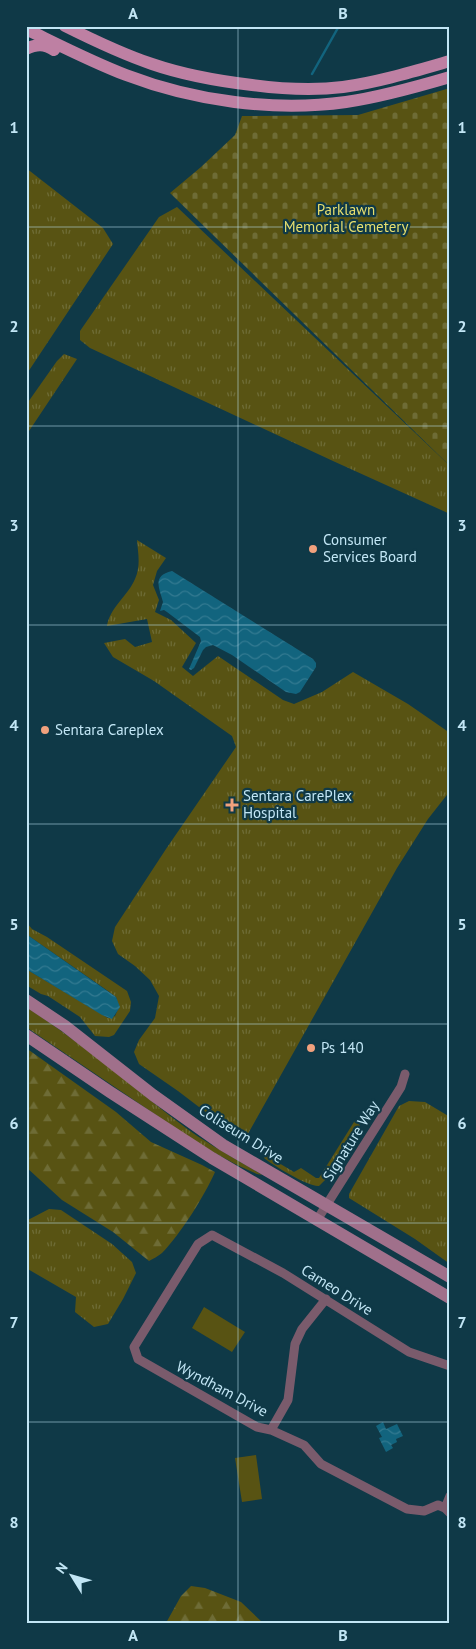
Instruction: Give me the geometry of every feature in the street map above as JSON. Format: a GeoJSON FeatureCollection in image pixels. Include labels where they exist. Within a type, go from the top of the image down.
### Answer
{"type":"FeatureCollection","features":[{"type":"Feature","properties":{"kind":"main road"},"geometry":{"type":"LineString","coordinates":[[65,26],[78,30],[116,50],[168,69],[197,76],[286,89],[342,87],[374,81],[450,61]]}},
{"type":"Feature","properties":{"kind":"main road"},"geometry":{"type":"LineString","coordinates":[[29,30],[127,76],[171,90],[230,102],[283,106],[346,102],[450,78]]}},
{"type":"Feature","properties":{"kind":"main road"},"geometry":{"type":"LineString","coordinates":[[26,49],[44,45],[57,51],[84,57]]}},
{"type":"Feature","properties":{"kind":"street","name":"Coliseum Drive"},"geometry":{"type":"LineString","coordinates":[[26,1000],[65,1026],[153,1095],[223,1144],[450,1277]]}},
{"type":"Feature","properties":{"kind":"street"},"geometry":{"type":"LineString","coordinates":[[26,1035],[209,1156],[450,1298]]}},
{"type":"Feature","properties":{"kind":"street","name":"Signature Way"},"geometry":{"type":"LineString","coordinates":[[317,1220],[401,1087],[406,1074]]}},
{"type":"Feature","properties":{"kind":"street","name":"Cameo Drive"},"geometry":{"type":"LineString","coordinates":[[212,1235],[284,1273],[409,1352],[450,1366]]}},
{"type":"Feature","properties":{"kind":"street","name":"Wyndham Drive"},"geometry":{"type":"LineString","coordinates":[[212,1235],[198,1244],[134,1347],[138,1360],[257,1427],[271,1430],[304,1445],[322,1464],[407,1509],[424,1511],[438,1505],[447,1510]]}},
{"type":"Feature","properties":{"kind":"street"},"geometry":{"type":"LineString","coordinates":[[271,1430],[288,1400],[295,1344],[302,1329],[326,1299]]}},
{"type":"Feature","properties":{"kind":"street"},"geometry":{"type":"LineString","coordinates":[[447,1510],[450,1496]]}},
{"type":"Feature","properties":{"kind":"green space","name":"Parklawn Memorial Cemetery"},"geometry":{"type":"Polygon","coordinates":[[[450,88],[450,466],[170,193],[235,135],[242,116],[358,115],[450,88]]]}},
{"type":"Feature","properties":{"kind":"green space"},"geometry":{"type":"Polygon","coordinates":[[[26,168],[103,228],[113,244],[26,375],[26,168]]]}},
{"type":"Feature","properties":{"kind":"green space"},"geometry":{"type":"Polygon","coordinates":[[[177,207],[450,466],[450,514],[90,348],[80,340],[80,331],[159,217],[177,207]]]}},
{"type":"Feature","properties":{"kind":"green space"},"geometry":{"type":"Polygon","coordinates":[[[64,354],[77,359],[29,431],[26,429],[26,405],[64,354]]]}},
{"type":"Feature","properties":{"kind":"green space"},"geometry":{"type":"Polygon","coordinates":[[[137,540],[166,558],[157,571],[153,585],[159,600],[155,612],[171,620],[196,643],[182,667],[193,676],[218,656],[283,700],[294,704],[322,692],[353,672],[408,704],[450,733],[450,791],[428,819],[397,868],[245,1139],[240,1141],[220,1123],[139,1064],[134,1052],[139,1040],[155,1018],[159,996],[150,980],[118,954],[112,941],[115,927],[236,747],[232,736],[154,681],[113,657],[104,643],[125,639],[135,647],[152,642],[147,619],[107,626],[115,607],[132,585],[137,574],[139,560],[137,540]]]}},
{"type":"Feature","properties":{"kind":"green space"},"geometry":{"type":"Polygon","coordinates":[[[26,922],[32,929],[127,991],[131,1002],[130,1011],[114,1035],[109,1037],[95,1036],[80,1017],[48,996],[26,985],[26,969],[108,1018],[115,1016],[119,1007],[116,997],[26,934],[26,922]]]}},
{"type":"Feature","properties":{"kind":"green space"},"geometry":{"type":"Polygon","coordinates":[[[26,1007],[89,1052],[190,1131],[262,1175],[239,1166],[202,1146],[26,1027],[26,1007]]]}},
{"type":"Feature","properties":{"kind":"green space"},"geometry":{"type":"Polygon","coordinates":[[[26,1048],[116,1112],[151,1142],[215,1172],[199,1203],[184,1226],[162,1253],[156,1257],[149,1261],[113,1232],[62,1200],[26,1167],[26,1048]]]}},
{"type":"Feature","properties":{"kind":"green space"},"geometry":{"type":"Polygon","coordinates":[[[409,1101],[425,1102],[450,1117],[450,1264],[415,1239],[349,1198],[349,1194],[399,1106],[409,1101]]]}},
{"type":"Feature","properties":{"kind":"green space"},"geometry":{"type":"Polygon","coordinates":[[[358,1120],[360,1127],[355,1137],[319,1186],[299,1179],[264,1158],[270,1149],[267,1156],[294,1172],[301,1168],[319,1178],[354,1122],[358,1120]]]}},
{"type":"Feature","properties":{"kind":"green space"},"geometry":{"type":"Polygon","coordinates":[[[49,1209],[61,1210],[112,1244],[132,1262],[136,1273],[108,1324],[94,1327],[75,1312],[76,1297],[26,1268],[26,1221],[49,1209]]]}},
{"type":"Feature","properties":{"kind":"green space"},"geometry":{"type":"Polygon","coordinates":[[[204,1307],[245,1332],[232,1352],[192,1328],[204,1307]]]}},
{"type":"Feature","properties":{"kind":"green space"},"geometry":{"type":"Polygon","coordinates":[[[256,1455],[262,1499],[242,1502],[235,1458],[256,1455]]]}},
{"type":"Feature","properties":{"kind":"green space"},"geometry":{"type":"Polygon","coordinates":[[[191,1586],[205,1588],[241,1602],[263,1623],[166,1623],[181,1596],[191,1586]]]}},
{"type":"Feature","properties":{"kind":"water"},"geometry":{"type":"Polygon","coordinates":[[[172,571],[313,659],[316,667],[300,692],[296,694],[286,692],[232,655],[213,645],[203,650],[194,668],[189,669],[201,641],[200,637],[164,610],[160,611],[163,602],[158,583],[159,579],[172,571]]]}},
{"type":"Feature","properties":{"kind":"water"},"geometry":{"type":"Polygon","coordinates":[[[26,934],[116,997],[120,1007],[112,1019],[102,1015],[26,969],[26,934]]]}},
{"type":"Feature","properties":{"kind":"water"},"geometry":{"type":"Polygon","coordinates":[[[383,1422],[386,1429],[397,1424],[403,1436],[396,1439],[397,1442],[391,1445],[393,1448],[386,1452],[379,1438],[382,1437],[376,1426],[383,1422]]]}},
{"type":"Feature","properties":{"kind":"waterway"},"geometry":{"type":"LineString","coordinates":[[312,74],[339,26]]}},
{"type":"Feature","properties":{"kind":"place","name":"Consumer Services Board"},"geometry":{"type":"Point","coordinates":[313,549]}},
{"type":"Feature","properties":{"kind":"place","name":"Sentara Careplex"},"geometry":{"type":"Point","coordinates":[45,730]}},
{"type":"Feature","properties":{"kind":"place","name":"Sentara CarePlex Hospital"},"geometry":{"type":"Point","coordinates":[232,805]}},
{"type":"Feature","properties":{"kind":"place","name":"Ps 140"},"geometry":{"type":"Point","coordinates":[311,1048]}}]}
